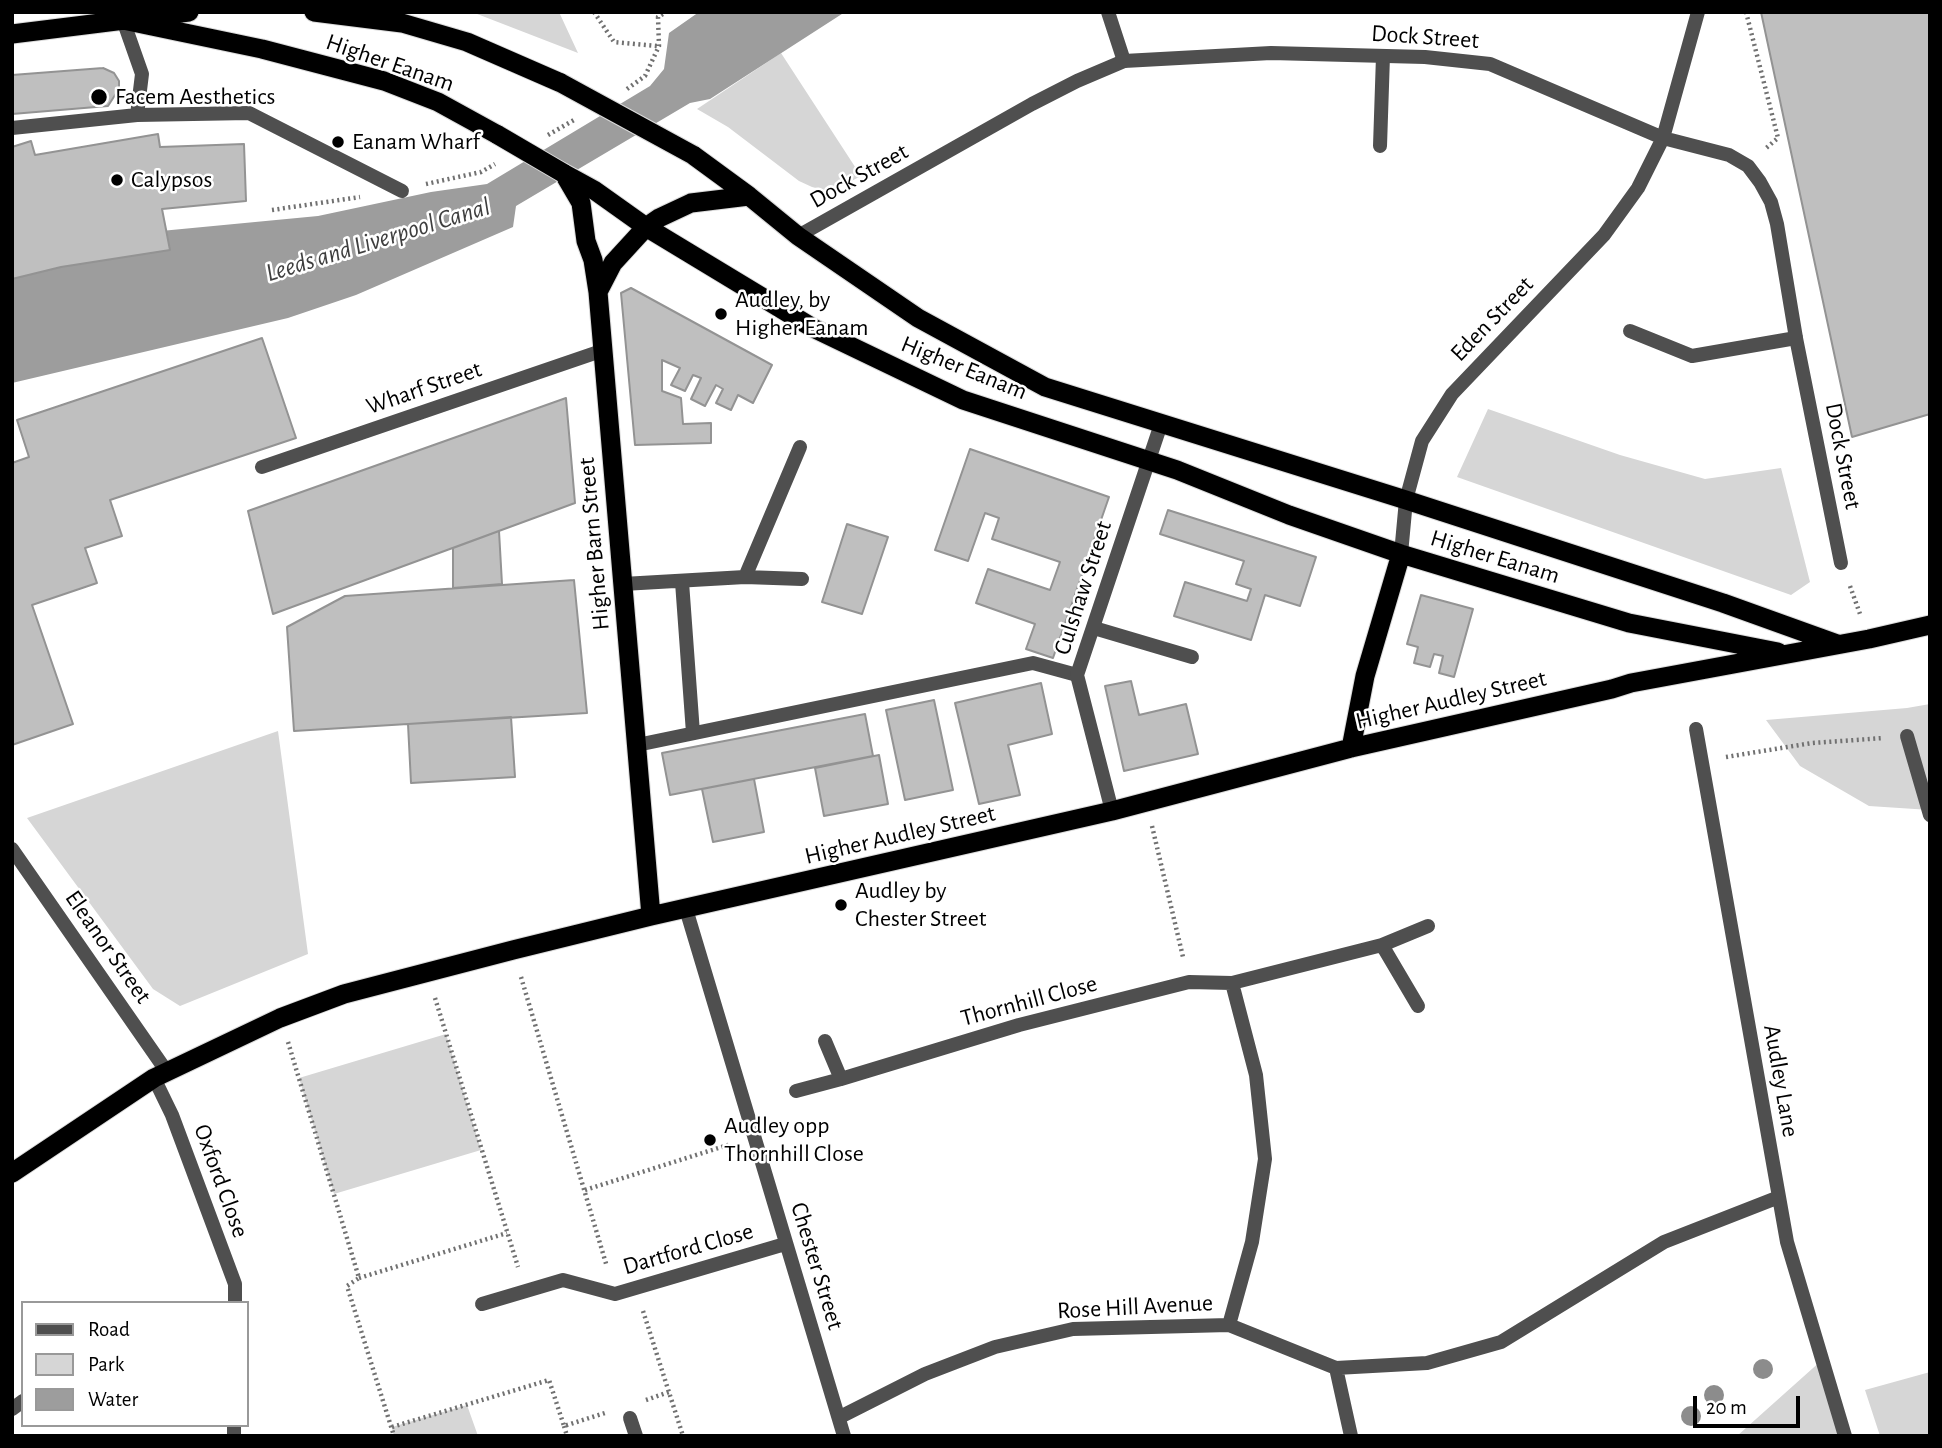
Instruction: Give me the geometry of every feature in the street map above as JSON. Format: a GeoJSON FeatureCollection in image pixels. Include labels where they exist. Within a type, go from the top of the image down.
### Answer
{"type":"FeatureCollection","features":[{"type":"Feature","properties":{"kind":"highway","name":"Higher Eanam"},"geometry":{"type":"LineString","coordinates":[[12,34],[189,12]]}},
{"type":"Feature","properties":{"kind":"highway","name":"Higher Eanam"},"geometry":{"type":"LineString","coordinates":[[314,12],[402,23],[467,42],[561,83],[693,155],[798,236],[918,318],[1045,387],[1406,500],[1723,603],[1838,644]]}},
{"type":"Feature","properties":{"kind":"highway","name":"Higher Eanam"},"geometry":{"type":"LineString","coordinates":[[123,20],[262,49],[384,81],[438,102],[594,190],[646,227],[813,328],[951,394],[1149,461],[1401,554],[1629,623],[1789,654]]}},
{"type":"Feature","properties":{"kind":"highway","name":"Higher Barn Street"},"geometry":{"type":"LineString","coordinates":[[563,173],[581,203],[586,241],[593,260],[598,292],[651,916]]}},
{"type":"Feature","properties":{"kind":"highway"},"geometry":{"type":"LineString","coordinates":[[598,292],[613,263],[646,227],[659,218],[691,203],[749,196]]}},
{"type":"Feature","properties":{"kind":"highway"},"geometry":{"type":"LineString","coordinates":[[1351,748],[1365,676],[1401,554]]}},
{"type":"Feature","properties":{"kind":"highway","name":"Higher Audley Street"},"geometry":{"type":"LineString","coordinates":[[12,1173],[160,1075],[280,1018],[344,994],[651,916],[1112,811],[1351,748],[1631,683],[1869,639],[1930,625]]}},
{"type":"Feature","properties":{"kind":"street"},"geometry":{"type":"LineString","coordinates":[[1108,12],[1124,61]]}},
{"type":"Feature","properties":{"kind":"street","name":"Eden Street"},"geometry":{"type":"LineString","coordinates":[[1401,554],[1406,500],[1422,441],[1452,394],[1604,235],[1638,188],[1663,138],[1698,12]]}},
{"type":"Feature","properties":{"kind":"street"},"geometry":{"type":"LineString","coordinates":[[123,20],[142,74],[137,115]]}},
{"type":"Feature","properties":{"kind":"street","name":"Dock Street"},"geometry":{"type":"LineString","coordinates":[[798,236],[1032,104],[1124,61],[1270,53],[1425,57],[1490,64],[1663,138],[1729,155],[1748,166],[1760,181],[1771,202],[1777,224],[1796,338],[1841,563]]}},
{"type":"Feature","properties":{"kind":"street"},"geometry":{"type":"LineString","coordinates":[[1380,146],[1383,56]]}},
{"type":"Feature","properties":{"kind":"street"},"geometry":{"type":"LineString","coordinates":[[12,128],[137,115],[249,113],[402,191]]}},
{"type":"Feature","properties":{"kind":"street"},"geometry":{"type":"LineString","coordinates":[[1630,331],[1692,356],[1796,338]]}},
{"type":"Feature","properties":{"kind":"street","name":"Wharf Street"},"geometry":{"type":"LineString","coordinates":[[262,467],[601,351]]}},
{"type":"Feature","properties":{"kind":"street","name":"Culshaw Street"},"geometry":{"type":"LineString","coordinates":[[1112,811],[1077,675],[1161,424]]}},
{"type":"Feature","properties":{"kind":"street"},"geometry":{"type":"LineString","coordinates":[[745,577],[800,447]]}},
{"type":"Feature","properties":{"kind":"street"},"geometry":{"type":"LineString","coordinates":[[623,584],[745,577],[802,579]]}},
{"type":"Feature","properties":{"kind":"street"},"geometry":{"type":"LineString","coordinates":[[681,582],[694,733]]}},
{"type":"Feature","properties":{"kind":"street"},"geometry":{"type":"LineString","coordinates":[[1094,628],[1192,657]]}},
{"type":"Feature","properties":{"kind":"street"},"geometry":{"type":"LineString","coordinates":[[636,745],[1033,663],[1077,675]]}},
{"type":"Feature","properties":{"kind":"street","name":"Audley Lane"},"geometry":{"type":"LineString","coordinates":[[1696,729],[1787,1242],[1845,1436]]}},
{"type":"Feature","properties":{"kind":"street"},"geometry":{"type":"LineString","coordinates":[[1907,736],[1930,815]]}},
{"type":"Feature","properties":{"kind":"street","name":"Eleanor Street"},"geometry":{"type":"LineString","coordinates":[[12,849],[160,1075]]}},
{"type":"Feature","properties":{"kind":"street","name":"Chester Street"},"geometry":{"type":"LineString","coordinates":[[686,909],[844,1436]]}},
{"type":"Feature","properties":{"kind":"street","name":"Thornhill Close"},"geometry":{"type":"LineString","coordinates":[[796,1091],[1019,1025],[1189,982],[1232,983],[1382,945],[1428,926]]}},
{"type":"Feature","properties":{"kind":"street"},"geometry":{"type":"LineString","coordinates":[[1382,945],[1419,1006]]}},
{"type":"Feature","properties":{"kind":"street"},"geometry":{"type":"LineString","coordinates":[[1230,1325],[1252,1242],[1265,1159],[1256,1075],[1232,983]]}},
{"type":"Feature","properties":{"kind":"street"},"geometry":{"type":"LineString","coordinates":[[825,1041],[841,1079]]}},
{"type":"Feature","properties":{"kind":"street","name":"Oxford Close"},"geometry":{"type":"LineString","coordinates":[[160,1075],[172,1115],[235,1284],[235,1301]]}},
{"type":"Feature","properties":{"kind":"street","name":"Rose Hill Avenue"},"geometry":{"type":"LineString","coordinates":[[840,1417],[925,1374],[995,1347],[1073,1329],[1230,1325],[1336,1368],[1427,1363],[1501,1342],[1664,1242],[1779,1197]]}},
{"type":"Feature","properties":{"kind":"street","name":"Dartford Close"},"geometry":{"type":"LineString","coordinates":[[482,1304],[564,1280],[615,1294],[785,1244]]}},
{"type":"Feature","properties":{"kind":"street"},"geometry":{"type":"LineString","coordinates":[[1336,1368],[1351,1436]]}},
{"type":"Feature","properties":{"kind":"street"},"geometry":{"type":"LineString","coordinates":[[630,1418],[636,1436]]}},
{"type":"Feature","properties":{"kind":"path"},"geometry":{"type":"LineString","coordinates":[[594,12],[614,42],[659,46]]}},
{"type":"Feature","properties":{"kind":"path"},"geometry":{"type":"LineString","coordinates":[[1746,12],[1778,138],[1748,166]]}},
{"type":"Feature","properties":{"kind":"path"},"geometry":{"type":"LineString","coordinates":[[272,210],[402,191],[481,172]]}},
{"type":"Feature","properties":{"kind":"path"},"geometry":{"type":"LineString","coordinates":[[1841,563],[1869,639]]}},
{"type":"Feature","properties":{"kind":"path"},"geometry":{"type":"LineString","coordinates":[[1700,761],[1812,743],[1907,736]]}},
{"type":"Feature","properties":{"kind":"path"},"geometry":{"type":"LineString","coordinates":[[1146,802],[1189,982]]}},
{"type":"Feature","properties":{"kind":"path"},"geometry":{"type":"LineString","coordinates":[[513,950],[615,1294],[643,1310],[683,1436]]}},
{"type":"Feature","properties":{"kind":"path"},"geometry":{"type":"LineString","coordinates":[[426,971],[525,1292]]}},
{"type":"Feature","properties":{"kind":"path"},"geometry":{"type":"LineString","coordinates":[[280,1018],[359,1279]]}},
{"type":"Feature","properties":{"kind":"path"},"geometry":{"type":"LineString","coordinates":[[585,1190],[753,1137]]}},
{"type":"Feature","properties":{"kind":"path"},"geometry":{"type":"LineString","coordinates":[[394,1436],[347,1286],[359,1279],[507,1233]]}},
{"type":"Feature","properties":{"kind":"path"},"geometry":{"type":"LineString","coordinates":[[392,1427],[549,1380],[567,1436]]}},
{"type":"Feature","properties":{"kind":"path"},"geometry":{"type":"LineString","coordinates":[[637,1402],[669,1392]]}},
{"type":"Feature","properties":{"kind":"path"},"geometry":{"type":"LineString","coordinates":[[564,1426],[614,1410]]}},
{"type":"Feature","properties":{"kind":"green space"},"geometry":{"type":"Polygon","coordinates":[[[472,12],[559,12],[578,53],[472,12]]]}},
{"type":"Feature","properties":{"kind":"green space"},"geometry":{"type":"Polygon","coordinates":[[[781,53],[861,176],[842,186],[824,190],[812,187],[799,181],[728,127],[697,109],[781,53]]]}},
{"type":"Feature","properties":{"kind":"green space"},"geometry":{"type":"Polygon","coordinates":[[[1488,409],[1620,455],[1705,479],[1781,468],[1810,582],[1791,595],[1457,477],[1488,409]]]}},
{"type":"Feature","properties":{"kind":"green space"},"geometry":{"type":"Polygon","coordinates":[[[1930,704],[1930,810],[1869,806],[1800,766],[1766,720],[1907,708],[1930,704]]]}},
{"type":"Feature","properties":{"kind":"green space"},"geometry":{"type":"Polygon","coordinates":[[[278,731],[308,954],[180,1006],[153,989],[27,818],[278,731]]]}},
{"type":"Feature","properties":{"kind":"green space"},"geometry":{"type":"Polygon","coordinates":[[[446,1034],[481,1150],[334,1194],[299,1078],[446,1034]]]}},
{"type":"Feature","properties":{"kind":"green space"},"geometry":{"type":"Polygon","coordinates":[[[1822,1360],[1845,1436],[1737,1436],[1822,1360]]]}},
{"type":"Feature","properties":{"kind":"green space"},"geometry":{"type":"Polygon","coordinates":[[[1930,1372],[1930,1436],[1880,1436],[1865,1390],[1930,1372]]]}},
{"type":"Feature","properties":{"kind":"green space"},"geometry":{"type":"Polygon","coordinates":[[[467,1405],[478,1436],[394,1436],[392,1427],[467,1405]]]}},
{"type":"Feature","properties":{"kind":"water","name":"Leeds and Liverpool Canal"},"geometry":{"type":"Polygon","coordinates":[[[699,12],[845,12],[710,99],[690,103],[516,206],[513,227],[356,295],[288,318],[12,383],[12,251],[161,231],[318,216],[431,192],[487,184],[650,86],[664,69],[669,33],[699,12]]]}},
{"type":"Feature","properties":{"kind":"building"},"geometry":{"type":"Polygon","coordinates":[[[1761,12],[1930,12],[1930,414],[1852,437],[1761,12]]]}},
{"type":"Feature","properties":{"kind":"building"},"geometry":{"type":"Polygon","coordinates":[[[103,68],[114,73],[119,81],[119,89],[108,106],[12,114],[12,75],[103,68]]]}},
{"type":"Feature","properties":{"kind":"building"},"geometry":{"type":"Polygon","coordinates":[[[158,134],[160,147],[244,144],[246,201],[162,209],[170,250],[61,267],[12,279],[12,147],[31,141],[35,155],[158,134]]]}},
{"type":"Feature","properties":{"kind":"building"},"geometry":{"type":"Polygon","coordinates":[[[631,288],[772,365],[753,403],[738,395],[731,410],[716,403],[723,389],[716,385],[705,406],[691,399],[701,378],[693,375],[685,391],[671,385],[680,368],[662,360],[662,391],[681,398],[683,424],[711,423],[711,443],[635,445],[621,293],[631,288]]]}},
{"type":"Feature","properties":{"kind":"building"},"geometry":{"type":"Polygon","coordinates":[[[262,338],[296,438],[110,500],[122,536],[85,548],[97,583],[32,605],[73,724],[12,745],[12,463],[29,457],[17,420],[262,338]]]}},
{"type":"Feature","properties":{"kind":"building"},"geometry":{"type":"Polygon","coordinates":[[[566,398],[575,503],[273,614],[248,511],[566,398]]]}},
{"type":"Feature","properties":{"kind":"building"},"geometry":{"type":"Polygon","coordinates":[[[970,449],[1109,497],[1053,658],[1026,649],[1035,624],[976,603],[988,569],[1050,590],[1060,562],[992,539],[999,518],[985,513],[968,561],[935,550],[970,449]]]}},
{"type":"Feature","properties":{"kind":"building"},"geometry":{"type":"Polygon","coordinates":[[[1168,510],[1316,557],[1300,606],[1265,595],[1251,640],[1174,616],[1185,582],[1247,601],[1251,589],[1236,584],[1244,561],[1160,534],[1168,510]]]}},
{"type":"Feature","properties":{"kind":"building"},"geometry":{"type":"Polygon","coordinates":[[[847,524],[888,537],[862,614],[822,602],[847,524]]]}},
{"type":"Feature","properties":{"kind":"building"},"geometry":{"type":"Polygon","coordinates":[[[499,531],[502,584],[453,588],[453,548],[499,531]]]}},
{"type":"Feature","properties":{"kind":"building"},"geometry":{"type":"Polygon","coordinates":[[[574,580],[587,713],[294,731],[287,627],[345,596],[574,580]]]}},
{"type":"Feature","properties":{"kind":"building"},"geometry":{"type":"Polygon","coordinates":[[[1421,595],[1473,609],[1454,677],[1439,673],[1443,656],[1434,654],[1430,667],[1414,663],[1418,647],[1407,644],[1421,595]]]}},
{"type":"Feature","properties":{"kind":"building"},"geometry":{"type":"Polygon","coordinates":[[[1131,681],[1139,715],[1186,704],[1198,754],[1124,771],[1105,686],[1131,681]]]}},
{"type":"Feature","properties":{"kind":"building"},"geometry":{"type":"Polygon","coordinates":[[[1041,683],[1052,734],[1008,745],[1020,795],[979,804],[955,703],[1041,683]]]}},
{"type":"Feature","properties":{"kind":"building"},"geometry":{"type":"Polygon","coordinates":[[[934,700],[953,790],[905,800],[886,710],[934,700]]]}},
{"type":"Feature","properties":{"kind":"building"},"geometry":{"type":"Polygon","coordinates":[[[865,714],[873,756],[670,795],[662,753],[865,714]]]}},
{"type":"Feature","properties":{"kind":"building"},"geometry":{"type":"Polygon","coordinates":[[[511,717],[515,777],[411,783],[408,724],[511,717]]]}},
{"type":"Feature","properties":{"kind":"building"},"geometry":{"type":"Polygon","coordinates":[[[879,755],[888,804],[824,816],[815,768],[879,755]]]}},
{"type":"Feature","properties":{"kind":"building"},"geometry":{"type":"Polygon","coordinates":[[[754,779],[764,832],[713,842],[702,789],[754,779]]]}},
{"type":"Feature","properties":{"kind":"place","name":"Facem Aesthetics"},"geometry":{"type":"Point","coordinates":[99,97]}},
{"type":"Feature","properties":{"kind":"place","name":"Eanam Wharf"},"geometry":{"type":"Point","coordinates":[338,142]}},
{"type":"Feature","properties":{"kind":"place","name":"Calypsos"},"geometry":{"type":"Point","coordinates":[117,180]}},
{"type":"Feature","properties":{"kind":"place","name":"Audley, by Higher Eanam"},"geometry":{"type":"Point","coordinates":[721,314]}},
{"type":"Feature","properties":{"kind":"place","name":"Audley by Chester Street"},"geometry":{"type":"Point","coordinates":[841,905]}},
{"type":"Feature","properties":{"kind":"place","name":"Audley opp Thornhill Close"},"geometry":{"type":"Point","coordinates":[710,1140]}}]}
